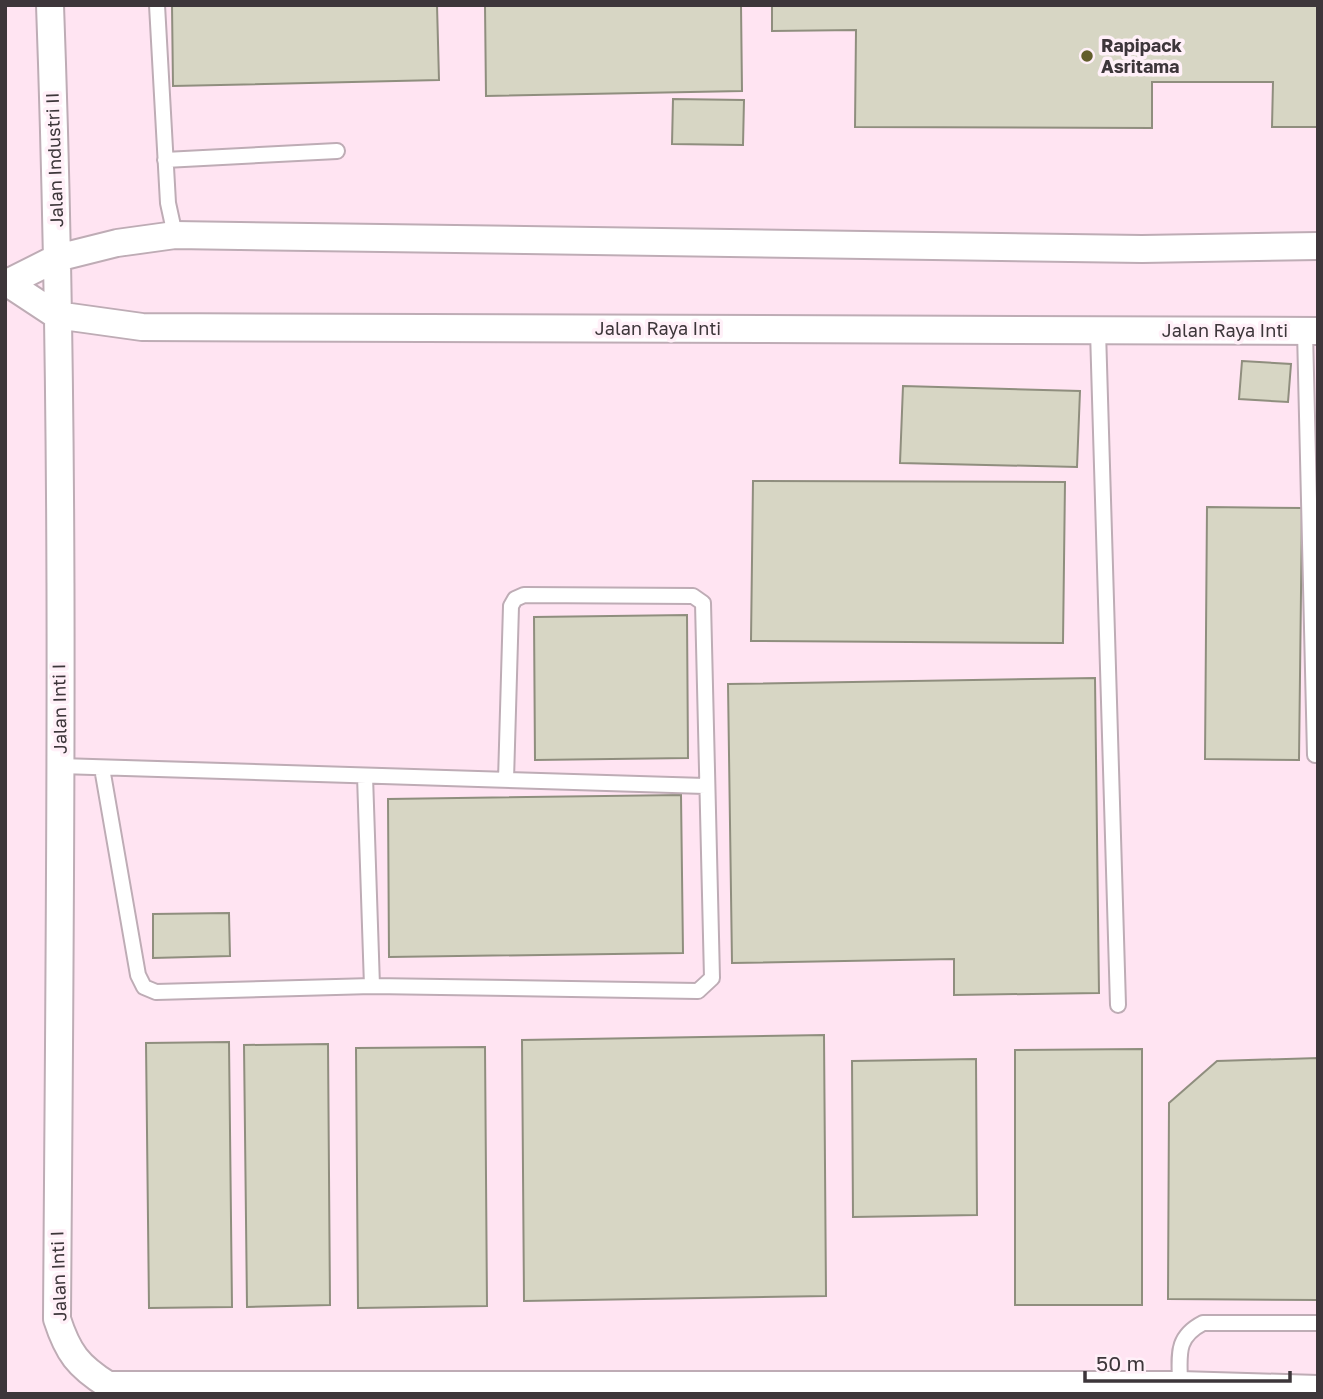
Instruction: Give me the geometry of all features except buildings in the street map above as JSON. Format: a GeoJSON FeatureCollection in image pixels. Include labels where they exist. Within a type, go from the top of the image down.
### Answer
{"type":"FeatureCollection","features":[{"type":"Feature","properties":{"kind":"street","name":"Jalan Industri II"},"geometry":{"type":"LineString","coordinates":[[50,5],[57,258],[56,315]]}},
{"type":"Feature","properties":{"kind":"street"},"geometry":{"type":"LineString","coordinates":[[7,284],[57,258],[117,243],[175,235],[1142,249],[1318,246]]}},
{"type":"Feature","properties":{"kind":"street","name":"Jalan Raya Inti"},"geometry":{"type":"LineString","coordinates":[[7,284],[56,315],[142,327],[1312,331]]}},
{"type":"Feature","properties":{"kind":"street","name":"Jalan Inti I"},"geometry":{"type":"LineString","coordinates":[[56,315],[60,766],[57,1319],[66,1346],[85,1370],[108,1385],[1180,1385],[1318,1390]]}},
{"type":"Feature","properties":{"kind":"lane"},"geometry":{"type":"LineString","coordinates":[[157,5],[168,204],[175,235]]}},
{"type":"Feature","properties":{"kind":"lane"},"geometry":{"type":"LineString","coordinates":[[165,160],[337,151]]}},
{"type":"Feature","properties":{"kind":"lane"},"geometry":{"type":"LineString","coordinates":[[1098,331],[1118,1005]]}},
{"type":"Feature","properties":{"kind":"lane"},"geometry":{"type":"LineString","coordinates":[[1312,331],[1315,755]]}},
{"type":"Feature","properties":{"kind":"lane"},"geometry":{"type":"LineString","coordinates":[[102,768],[138,975],[144,987],[156,992],[372,986],[698,991],[712,978],[705,786],[703,603],[693,596],[524,594],[515,599],[511,606],[506,780]]}},
{"type":"Feature","properties":{"kind":"lane"},"geometry":{"type":"LineString","coordinates":[[60,766],[705,786]]}},
{"type":"Feature","properties":{"kind":"lane"},"geometry":{"type":"LineString","coordinates":[[365,776],[372,986]]}},
{"type":"Feature","properties":{"kind":"lane"},"geometry":{"type":"LineString","coordinates":[[1180,1385],[1181,1342],[1191,1329],[1203,1324],[1318,1323]]}},
{"type":"Feature","properties":{"kind":"shaded area"},"geometry":{"type":"Polygon","coordinates":[[[5,5],[1318,5],[1318,1394],[5,1394],[5,5]]]}},
{"type":"Feature","properties":{"kind":"place","name":"Rapipack Asritama"},"geometry":{"type":"Point","coordinates":[1087,56]}}]}
